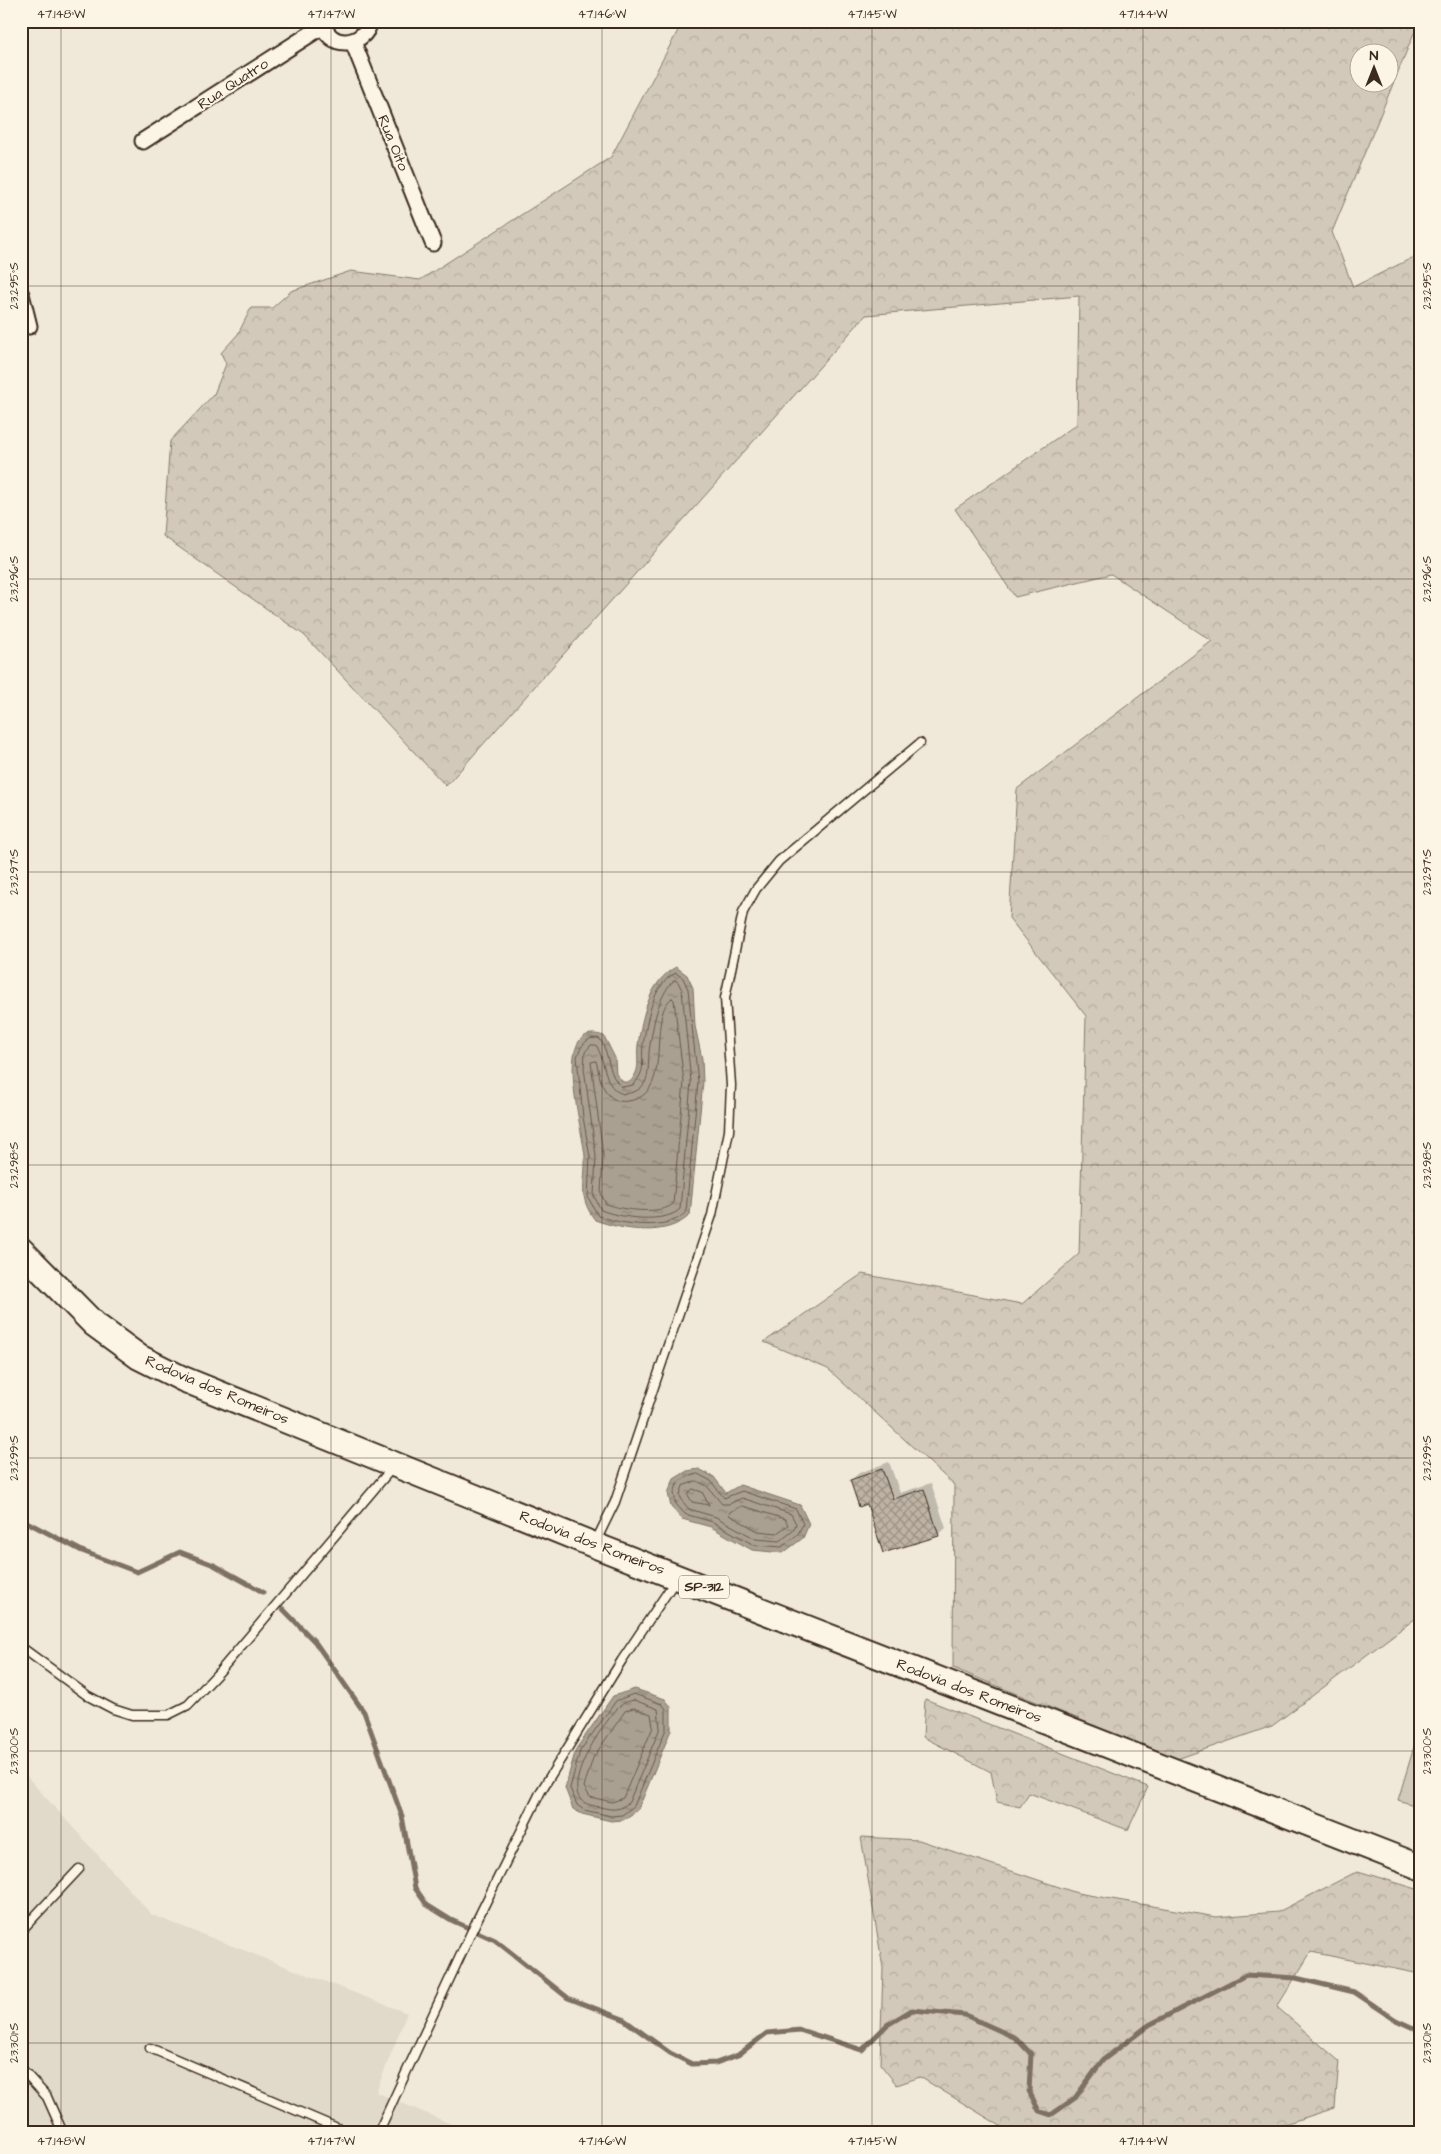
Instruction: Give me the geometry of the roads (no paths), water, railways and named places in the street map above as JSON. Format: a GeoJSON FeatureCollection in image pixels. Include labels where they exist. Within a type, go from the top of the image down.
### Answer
{"type":"FeatureCollection","features":[{"type":"Feature","properties":{"kind":"main road","name":"Rodovia dos Romeiros"},"geometry":{"type":"LineString","coordinates":[[21,1250],[94,1324],[139,1357],[183,1378],[594,1545],[1420,1867]]}},
{"type":"Feature","properties":{"kind":"street"},"geometry":{"type":"LineString","coordinates":[[323,24],[326,32],[338,42],[353,42],[365,33],[370,21]]}},
{"type":"Feature","properties":{"kind":"street","name":"Rua Quatro"},"geometry":{"type":"LineString","coordinates":[[143,142],[323,24]]}},
{"type":"Feature","properties":{"kind":"street","name":"Rua Oito"},"geometry":{"type":"LineString","coordinates":[[353,42],[433,243]]}},
{"type":"Feature","properties":{"kind":"street"},"geometry":{"type":"LineString","coordinates":[[21,294],[29,326]]}},
{"type":"Feature","properties":{"kind":"lane"},"geometry":{"type":"LineString","coordinates":[[594,1545],[615,1502],[712,1215],[729,1131],[731,1085],[725,998],[743,912],[756,890],[779,861],[920,743]]}},
{"type":"Feature","properties":{"kind":"lane"},"geometry":{"type":"LineString","coordinates":[[21,1647],[88,1696],[113,1709],[132,1715],[168,1715],[188,1705],[220,1671],[396,1464]]}},
{"type":"Feature","properties":{"kind":"lane"},"geometry":{"type":"LineString","coordinates":[[378,2133],[476,1922],[541,1791],[622,1660],[678,1577]]}},
{"type":"Feature","properties":{"kind":"lane"},"geometry":{"type":"LineString","coordinates":[[21,1931],[79,1868]]}},
{"type":"Feature","properties":{"kind":"lane"},"geometry":{"type":"LineString","coordinates":[[150,2048],[344,2132]]}},
{"type":"Feature","properties":{"kind":"lane"},"geometry":{"type":"LineString","coordinates":[[21,2068],[47,2097],[63,2133]]}},
{"type":"Feature","properties":{"kind":"water"},"geometry":{"type":"Polygon","coordinates":[[[676,967],[687,975],[693,988],[695,1026],[702,1059],[703,1082],[690,1215],[669,1227],[657,1229],[644,1230],[618,1227],[595,1220],[589,1212],[584,1197],[585,1157],[576,1104],[574,1060],[578,1044],[587,1035],[604,1036],[615,1058],[616,1074],[623,1082],[630,1082],[636,1073],[638,1064],[640,1034],[648,1001],[659,981],[676,967]]]}},
{"type":"Feature","properties":{"kind":"water"},"geometry":{"type":"Polygon","coordinates":[[[699,1469],[714,1477],[726,1493],[740,1485],[800,1505],[809,1524],[803,1538],[783,1553],[752,1550],[711,1527],[682,1519],[671,1507],[668,1493],[674,1479],[687,1471],[699,1469]]]}},
{"type":"Feature","properties":{"kind":"water"},"geometry":{"type":"Polygon","coordinates":[[[635,1689],[665,1699],[671,1707],[671,1730],[638,1810],[623,1820],[611,1821],[582,1814],[573,1809],[565,1788],[576,1749],[613,1696],[635,1689]]]}},
{"type":"Feature","properties":{"kind":"waterway"},"geometry":{"type":"LineString","coordinates":[[21,1519],[82,1551],[137,1572],[180,1552],[214,1565],[263,1592]]}},
{"type":"Feature","properties":{"kind":"waterway"},"geometry":{"type":"LineString","coordinates":[[283,1609],[315,1642],[364,1712],[402,1816],[415,1888],[427,1905],[451,1920],[495,1940],[568,1998],[623,2019],[670,2053],[692,2064],[716,2063],[738,2055],[767,2033],[800,2030],[862,2050],[887,2025],[912,2010],[965,2015],[1016,2038],[1031,2054],[1029,2091],[1039,2111],[1051,2115],[1075,2098],[1103,2060],[1149,2025],[1246,1975],[1296,1978],[1354,1992],[1396,2020],[1420,2031]]}}]}
